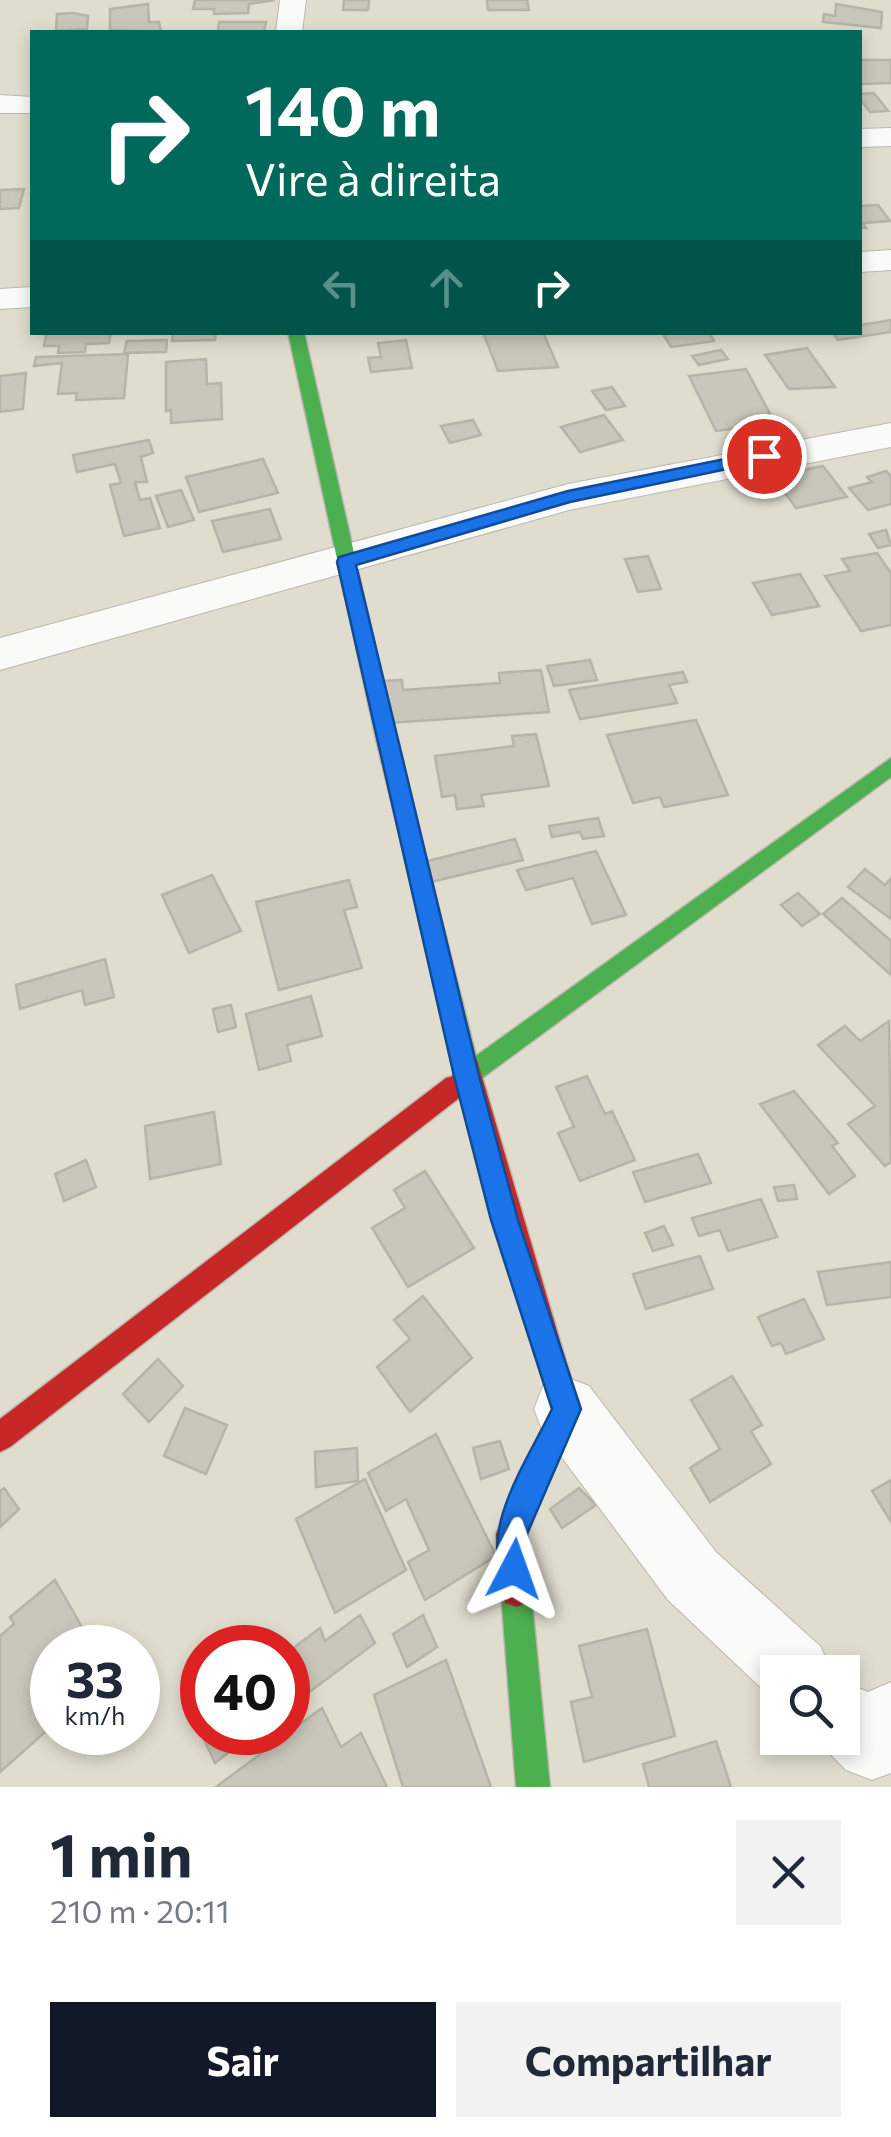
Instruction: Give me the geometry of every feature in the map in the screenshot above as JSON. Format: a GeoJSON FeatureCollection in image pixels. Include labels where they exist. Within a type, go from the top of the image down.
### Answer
{"type":"FeatureCollection","features":[{"type":"Feature","properties":{"kind":"street"},"geometry":{"type":"LineString","coordinates":[[289,30],[293,0]]}},
{"type":"Feature","properties":{"kind":"street"},"geometry":{"type":"LineString","coordinates":[[0,104],[30,104]]}},
{"type":"Feature","properties":{"kind":"street"},"geometry":{"type":"LineString","coordinates":[[862,138],[891,137]]}},
{"type":"Feature","properties":{"kind":"street"},"geometry":{"type":"LineString","coordinates":[[862,262],[891,260]]}},
{"type":"Feature","properties":{"kind":"street"},"geometry":{"type":"LineString","coordinates":[[0,299],[30,297]]}},
{"type":"Feature","properties":{"kind":"street"},"geometry":{"type":"LineString","coordinates":[[297,335],[466,1076],[504,1220],[566,1409],[692,1576],[778,1655]]}},
{"type":"Feature","properties":{"kind":"street"},"geometry":{"type":"LineString","coordinates":[[0,654],[346,562],[568,497],[891,435]]}},
{"type":"Feature","properties":{"kind":"street"},"geometry":{"type":"LineString","coordinates":[[0,1437],[466,1076],[891,766]]}},
{"type":"Feature","properties":{"kind":"street"},"geometry":{"type":"LineString","coordinates":[[533,1787],[511,1534],[566,1409]]}},
{"type":"Feature","properties":{"kind":"street"},"geometry":{"type":"LineString","coordinates":[[860,1733],[872,1744],[891,1718]]}},
{"type":"Feature","properties":{"kind":"building"},"geometry":{"type":"Polygon","coordinates":[[[195,0],[275,0],[249,4],[248,13],[214,14],[214,9],[193,9],[195,0]]]}},
{"type":"Feature","properties":{"kind":"building"},"geometry":{"type":"Polygon","coordinates":[[[344,0],[369,0],[368,10],[343,10],[344,0]]]}},
{"type":"Feature","properties":{"kind":"building"},"geometry":{"type":"Polygon","coordinates":[[[487,0],[527,0],[529,10],[488,10],[487,0]]]}},
{"type":"Feature","properties":{"kind":"building"},"geometry":{"type":"Polygon","coordinates":[[[148,4],[149,22],[159,22],[161,30],[110,30],[110,9],[148,4]]]}},
{"type":"Feature","properties":{"kind":"building"},"geometry":{"type":"Polygon","coordinates":[[[836,4],[882,12],[881,28],[823,22],[824,14],[835,16],[836,4]]]}},
{"type":"Feature","properties":{"kind":"building"},"geometry":{"type":"Polygon","coordinates":[[[57,14],[88,16],[87,29],[56,30],[57,14]]]}},
{"type":"Feature","properties":{"kind":"building"},"geometry":{"type":"Polygon","coordinates":[[[219,22],[266,22],[264,30],[218,30],[219,22]]]}},
{"type":"Feature","properties":{"kind":"building"},"geometry":{"type":"Polygon","coordinates":[[[862,60],[891,60],[891,83],[862,84],[862,60]]]}},
{"type":"Feature","properties":{"kind":"building"},"geometry":{"type":"Polygon","coordinates":[[[874,93],[888,111],[870,112],[862,102],[862,94],[874,93]]]}},
{"type":"Feature","properties":{"kind":"building"},"geometry":{"type":"Polygon","coordinates":[[[24,189],[19,208],[0,209],[0,190],[24,189]]]}},
{"type":"Feature","properties":{"kind":"building"},"geometry":{"type":"Polygon","coordinates":[[[878,205],[890,221],[863,223],[866,228],[862,228],[862,206],[878,205]]]}},
{"type":"Feature","properties":{"kind":"building"},"geometry":{"type":"Polygon","coordinates":[[[891,320],[891,332],[838,340],[834,335],[862,335],[862,325],[891,320]]]}},
{"type":"Feature","properties":{"kind":"building"},"geometry":{"type":"Polygon","coordinates":[[[46,335],[110,335],[109,343],[86,344],[85,352],[58,353],[59,346],[44,346],[46,335]]]}},
{"type":"Feature","properties":{"kind":"building"},"geometry":{"type":"Polygon","coordinates":[[[173,335],[216,335],[215,340],[172,341],[173,335]]]}},
{"type":"Feature","properties":{"kind":"building"},"geometry":{"type":"Polygon","coordinates":[[[484,335],[544,335],[558,367],[498,371],[484,335]]]}},
{"type":"Feature","properties":{"kind":"building"},"geometry":{"type":"Polygon","coordinates":[[[711,335],[714,341],[671,347],[664,336],[711,335]]]}},
{"type":"Feature","properties":{"kind":"building"},"geometry":{"type":"Polygon","coordinates":[[[167,340],[166,352],[124,353],[127,341],[167,340]]]}},
{"type":"Feature","properties":{"kind":"building"},"geometry":{"type":"Polygon","coordinates":[[[406,340],[412,368],[371,372],[368,358],[381,357],[378,343],[406,340]]]}},
{"type":"Feature","properties":{"kind":"building"},"geometry":{"type":"Polygon","coordinates":[[[807,348],[835,387],[789,389],[765,355],[807,348]]]}},
{"type":"Feature","properties":{"kind":"building"},"geometry":{"type":"Polygon","coordinates":[[[721,350],[728,359],[699,365],[692,356],[721,350]]]}},
{"type":"Feature","properties":{"kind":"building"},"geometry":{"type":"Polygon","coordinates":[[[128,354],[124,398],[76,400],[77,393],[58,394],[62,363],[34,366],[36,357],[128,354]]]}},
{"type":"Feature","properties":{"kind":"building"},"geometry":{"type":"Polygon","coordinates":[[[206,359],[207,384],[221,383],[222,419],[171,423],[171,410],[166,411],[166,362],[206,359]]]}},
{"type":"Feature","properties":{"kind":"building"},"geometry":{"type":"Polygon","coordinates":[[[746,369],[775,423],[716,431],[689,376],[746,369]]]}},
{"type":"Feature","properties":{"kind":"building"},"geometry":{"type":"Polygon","coordinates":[[[26,373],[23,409],[0,412],[0,376],[26,373]]]}},
{"type":"Feature","properties":{"kind":"building"},"geometry":{"type":"Polygon","coordinates":[[[612,387],[625,406],[606,410],[592,391],[612,387]]]}},
{"type":"Feature","properties":{"kind":"building"},"geometry":{"type":"Polygon","coordinates":[[[604,415],[623,440],[580,452],[561,427],[604,415]]]}},
{"type":"Feature","properties":{"kind":"building"},"geometry":{"type":"Polygon","coordinates":[[[473,420],[481,435],[450,443],[441,426],[473,420]]]}},
{"type":"Feature","properties":{"kind":"building"},"geometry":{"type":"Polygon","coordinates":[[[149,440],[153,453],[141,457],[147,482],[135,482],[140,500],[150,498],[160,528],[124,536],[110,485],[121,483],[115,464],[77,472],[73,455],[149,440]]]}},
{"type":"Feature","properties":{"kind":"building"},"geometry":{"type":"Polygon","coordinates":[[[263,459],[278,493],[199,512],[186,477],[263,459]]]}},
{"type":"Feature","properties":{"kind":"building"},"geometry":{"type":"Polygon","coordinates":[[[823,466],[847,497],[796,508],[773,476],[823,466]]]}},
{"type":"Feature","properties":{"kind":"building"},"geometry":{"type":"Polygon","coordinates":[[[886,471],[891,476],[891,504],[868,510],[849,488],[872,482],[867,477],[886,471]]]}},
{"type":"Feature","properties":{"kind":"building"},"geometry":{"type":"Polygon","coordinates":[[[181,490],[194,520],[168,527],[156,496],[181,490]]]}},
{"type":"Feature","properties":{"kind":"building"},"geometry":{"type":"Polygon","coordinates":[[[270,509],[281,539],[223,552],[212,521],[270,509]]]}},
{"type":"Feature","properties":{"kind":"building"},"geometry":{"type":"Polygon","coordinates":[[[886,530],[891,545],[878,548],[869,534],[886,530]]]}},
{"type":"Feature","properties":{"kind":"building"},"geometry":{"type":"Polygon","coordinates":[[[877,553],[891,573],[891,625],[861,631],[825,576],[850,571],[842,559],[877,553]]]}},
{"type":"Feature","properties":{"kind":"building"},"geometry":{"type":"Polygon","coordinates":[[[648,556],[661,589],[638,592],[625,559],[648,556]]]}},
{"type":"Feature","properties":{"kind":"building"},"geometry":{"type":"Polygon","coordinates":[[[800,574],[819,606],[772,615],[753,583],[800,574]]]}},
{"type":"Feature","properties":{"kind":"building"},"geometry":{"type":"Polygon","coordinates":[[[590,660],[597,680],[554,686],[547,666],[590,660]]]}},
{"type":"Feature","properties":{"kind":"building"},"geometry":{"type":"Polygon","coordinates":[[[541,670],[549,712],[389,723],[384,681],[402,680],[403,690],[500,683],[499,673],[541,670]]]}},
{"type":"Feature","properties":{"kind":"building"},"geometry":{"type":"Polygon","coordinates":[[[683,672],[687,682],[669,685],[677,703],[580,719],[569,690],[683,672]]]}},
{"type":"Feature","properties":{"kind":"building"},"geometry":{"type":"Polygon","coordinates":[[[696,720],[728,795],[664,807],[660,797],[633,803],[607,735],[696,720]]]}},
{"type":"Feature","properties":{"kind":"building"},"geometry":{"type":"Polygon","coordinates":[[[536,734],[549,786],[481,795],[484,806],[457,809],[455,795],[442,797],[435,756],[514,746],[512,736],[536,734]]]}},
{"type":"Feature","properties":{"kind":"building"},"geometry":{"type":"Polygon","coordinates":[[[598,818],[604,836],[583,839],[580,832],[552,837],[549,826],[598,818]]]}},
{"type":"Feature","properties":{"kind":"building"},"geometry":{"type":"Polygon","coordinates":[[[515,839],[523,860],[427,883],[420,863],[515,839]]]}},
{"type":"Feature","properties":{"kind":"building"},"geometry":{"type":"Polygon","coordinates":[[[596,851],[626,915],[592,924],[573,878],[526,890],[517,870],[596,851]]]}},
{"type":"Feature","properties":{"kind":"building"},"geometry":{"type":"Polygon","coordinates":[[[865,869],[885,885],[891,878],[891,919],[848,887],[865,869]]]}},
{"type":"Feature","properties":{"kind":"building"},"geometry":{"type":"Polygon","coordinates":[[[212,875],[241,931],[189,953],[162,895],[212,875]]]}},
{"type":"Feature","properties":{"kind":"building"},"geometry":{"type":"Polygon","coordinates":[[[349,880],[357,907],[344,910],[362,968],[279,990],[256,902],[349,880]]]}},
{"type":"Feature","properties":{"kind":"building"},"geometry":{"type":"Polygon","coordinates":[[[798,893],[820,914],[802,926],[781,905],[798,893]]]}},
{"type":"Feature","properties":{"kind":"building"},"geometry":{"type":"Polygon","coordinates":[[[842,898],[891,941],[891,975],[823,914],[842,898]]]}},
{"type":"Feature","properties":{"kind":"building"},"geometry":{"type":"Polygon","coordinates":[[[105,959],[114,997],[85,1005],[82,990],[20,1009],[16,985],[105,959]]]}},
{"type":"Feature","properties":{"kind":"building"},"geometry":{"type":"Polygon","coordinates":[[[311,996],[322,1036],[287,1045],[291,1061],[259,1070],[246,1014],[311,996]]]}},
{"type":"Feature","properties":{"kind":"building"},"geometry":{"type":"Polygon","coordinates":[[[231,1005],[236,1027],[218,1032],[213,1009],[231,1005]]]}},
{"type":"Feature","properties":{"kind":"building"},"geometry":{"type":"Polygon","coordinates":[[[889,1021],[891,1162],[885,1166],[848,1124],[875,1106],[818,1045],[845,1026],[860,1041],[889,1021]]]}},
{"type":"Feature","properties":{"kind":"building"},"geometry":{"type":"Polygon","coordinates":[[[587,1076],[605,1114],[612,1111],[635,1160],[580,1181],[558,1133],[574,1127],[556,1087],[587,1076]]]}},
{"type":"Feature","properties":{"kind":"building"},"geometry":{"type":"Polygon","coordinates":[[[794,1091],[838,1143],[832,1146],[855,1176],[829,1194],[760,1104],[794,1091]]]}},
{"type":"Feature","properties":{"kind":"building"},"geometry":{"type":"Polygon","coordinates":[[[214,1112],[221,1164],[150,1179],[145,1126],[214,1112]]]}},
{"type":"Feature","properties":{"kind":"building"},"geometry":{"type":"Polygon","coordinates":[[[698,1154],[711,1183],[645,1202],[633,1172],[698,1154]]]}},
{"type":"Feature","properties":{"kind":"building"},"geometry":{"type":"Polygon","coordinates":[[[86,1160],[96,1187],[64,1201],[55,1174],[86,1160]]]}},
{"type":"Feature","properties":{"kind":"building"},"geometry":{"type":"Polygon","coordinates":[[[425,1171],[474,1248],[408,1287],[372,1228],[405,1208],[394,1190],[425,1171]]]}},
{"type":"Feature","properties":{"kind":"building"},"geometry":{"type":"Polygon","coordinates":[[[794,1185],[797,1199],[778,1201],[774,1187],[794,1185]]]}},
{"type":"Feature","properties":{"kind":"building"},"geometry":{"type":"Polygon","coordinates":[[[761,1199],[777,1237],[728,1251],[720,1230],[699,1236],[692,1218],[761,1199]]]}},
{"type":"Feature","properties":{"kind":"building"},"geometry":{"type":"Polygon","coordinates":[[[664,1226],[673,1245],[653,1251],[645,1233],[664,1226]]]}},
{"type":"Feature","properties":{"kind":"building"},"geometry":{"type":"Polygon","coordinates":[[[700,1256],[713,1289],[646,1309],[633,1274],[700,1256]]]}},
{"type":"Feature","properties":{"kind":"building"},"geometry":{"type":"Polygon","coordinates":[[[891,1262],[891,1297],[827,1305],[818,1272],[891,1262]]]}},
{"type":"Feature","properties":{"kind":"building"},"geometry":{"type":"Polygon","coordinates":[[[423,1296],[472,1358],[410,1412],[377,1367],[410,1339],[394,1320],[423,1296]]]}},
{"type":"Feature","properties":{"kind":"building"},"geometry":{"type":"Polygon","coordinates":[[[804,1299],[824,1339],[786,1354],[781,1343],[772,1346],[758,1317],[804,1299]]]}},
{"type":"Feature","properties":{"kind":"building"},"geometry":{"type":"Polygon","coordinates":[[[158,1359],[183,1386],[149,1422],[123,1394],[158,1359]]]}},
{"type":"Feature","properties":{"kind":"building"},"geometry":{"type":"Polygon","coordinates":[[[732,1376],[762,1425],[751,1431],[771,1464],[710,1502],[690,1468],[720,1449],[691,1400],[732,1376]]]}},
{"type":"Feature","properties":{"kind":"building"},"geometry":{"type":"Polygon","coordinates":[[[185,1408],[227,1425],[206,1474],[164,1456],[185,1408]]]}},
{"type":"Feature","properties":{"kind":"building"},"geometry":{"type":"Polygon","coordinates":[[[436,1434],[496,1556],[425,1600],[408,1562],[429,1550],[406,1499],[386,1511],[368,1473],[436,1434]]]}},
{"type":"Feature","properties":{"kind":"building"},"geometry":{"type":"Polygon","coordinates":[[[500,1441],[509,1469],[481,1479],[473,1448],[500,1441]]]}},
{"type":"Feature","properties":{"kind":"building"},"geometry":{"type":"Polygon","coordinates":[[[357,1448],[358,1481],[316,1487],[315,1452],[357,1448]]]}},
{"type":"Feature","properties":{"kind":"building"},"geometry":{"type":"Polygon","coordinates":[[[365,1479],[406,1570],[335,1613],[296,1519],[365,1479]]]}},
{"type":"Feature","properties":{"kind":"building"},"geometry":{"type":"Polygon","coordinates":[[[891,1480],[891,1522],[872,1491],[891,1480]]]}},
{"type":"Feature","properties":{"kind":"building"},"geometry":{"type":"Polygon","coordinates":[[[4,1488],[19,1509],[0,1527],[0,1491],[4,1488]]]}},
{"type":"Feature","properties":{"kind":"building"},"geometry":{"type":"Polygon","coordinates":[[[579,1488],[596,1505],[562,1528],[550,1509],[579,1488]]]}},
{"type":"Feature","properties":{"kind":"building"},"geometry":{"type":"Polygon","coordinates":[[[55,1580],[81,1625],[30,1625],[30,1745],[0,1772],[0,1636],[14,1624],[10,1617],[55,1580]]]}},
{"type":"Feature","properties":{"kind":"building"},"geometry":{"type":"Polygon","coordinates":[[[360,1615],[375,1643],[310,1692],[310,1636],[320,1628],[325,1641],[360,1615]]]}},
{"type":"Feature","properties":{"kind":"building"},"geometry":{"type":"Polygon","coordinates":[[[423,1615],[437,1647],[407,1667],[393,1634],[423,1615]]]}},
{"type":"Feature","properties":{"kind":"building"},"geometry":{"type":"Polygon","coordinates":[[[647,1629],[675,1736],[584,1762],[571,1702],[592,1697],[579,1646],[647,1629]]]}},
{"type":"Feature","properties":{"kind":"building"},"geometry":{"type":"Polygon","coordinates":[[[446,1660],[491,1787],[403,1787],[374,1695],[446,1660]]]}},
{"type":"Feature","properties":{"kind":"building"},"geometry":{"type":"Polygon","coordinates":[[[322,1708],[341,1747],[361,1733],[387,1787],[216,1787],[259,1755],[310,1755],[310,1717],[322,1708]]]}},
{"type":"Feature","properties":{"kind":"building"},"geometry":{"type":"Polygon","coordinates":[[[716,1741],[731,1787],[649,1787],[643,1764],[716,1741]]]}},
{"type":"Feature","properties":{"kind":"traffic: fast"},"geometry":{"type":"LineString","coordinates":[[297,335],[386,739],[466,1063]]}},
{"type":"Feature","properties":{"kind":"traffic: fast"},"geometry":{"type":"LineString","coordinates":[[455,1086],[891,766]]}},
{"type":"Feature","properties":{"kind":"traffic: fast"},"geometry":{"type":"LineString","coordinates":[[516,1592],[533,1787]]}},
{"type":"Feature","properties":{"kind":"traffic: jam"},"geometry":{"type":"LineString","coordinates":[[466,1063],[566,1409],[511,1534],[516,1592]]}},
{"type":"Feature","properties":{"kind":"traffic: jam"},"geometry":{"type":"LineString","coordinates":[[0,1437],[455,1086]]}},
{"type":"Feature","properties":{"kind":"route"},"geometry":{"type":"LineString","coordinates":[[514,1569],[511,1534],[566,1409],[504,1220],[466,1076],[346,562],[568,497],[764,456]]}}]}
